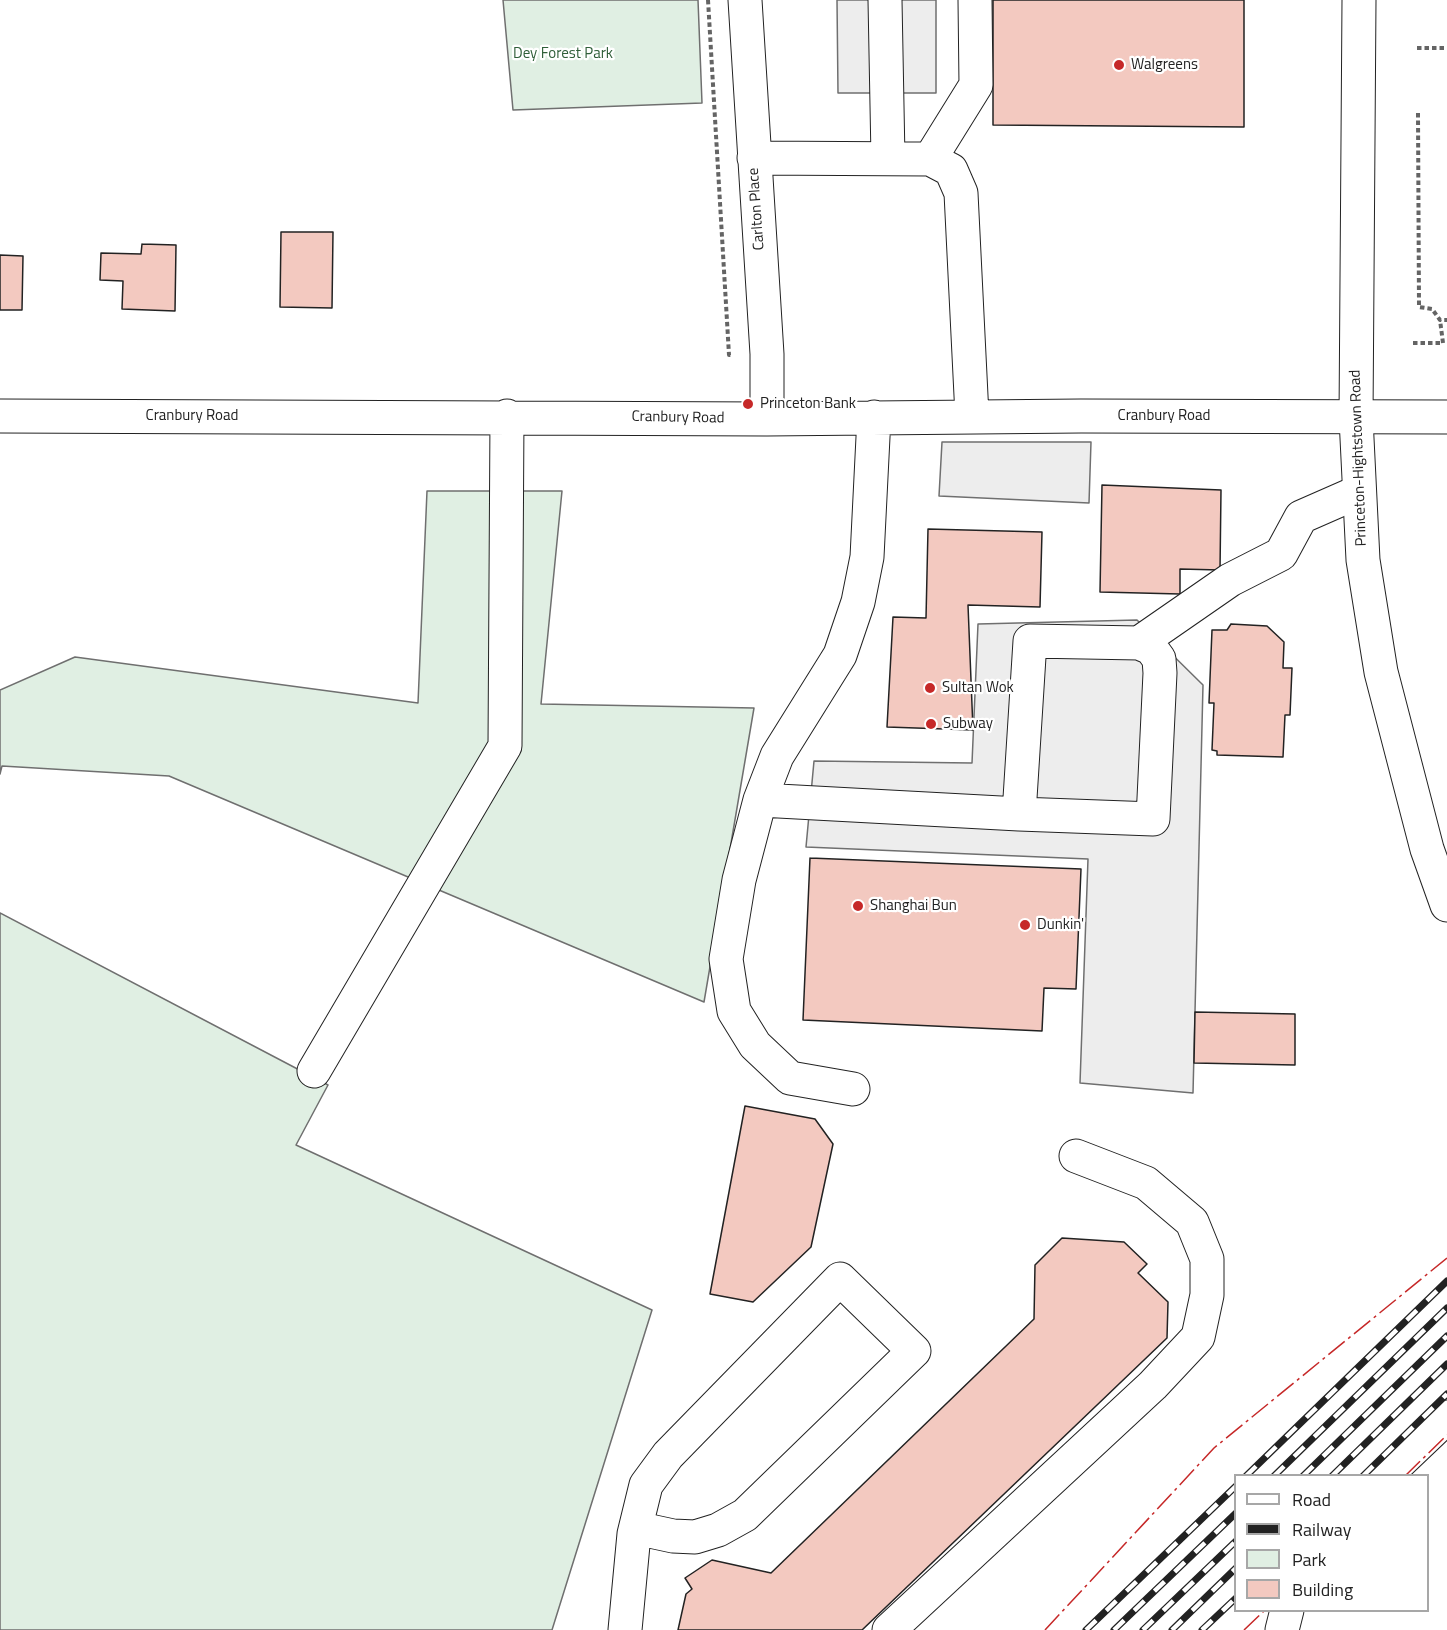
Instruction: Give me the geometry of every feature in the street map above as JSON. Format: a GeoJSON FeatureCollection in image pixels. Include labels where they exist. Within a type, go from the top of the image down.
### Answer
{"type":"FeatureCollection","features":[{"type":"Feature","properties":{"kind":"street","name":"Carlton Place"},"geometry":{"type":"LineString","coordinates":[[745,0],[767,354],[767,419]]}},
{"type":"Feature","properties":{"kind":"street"},"geometry":{"type":"LineString","coordinates":[[885,0],[888,158]]}},
{"type":"Feature","properties":{"kind":"street"},"geometry":{"type":"LineString","coordinates":[[930,159],[976,85],[975,0]]}},
{"type":"Feature","properties":{"kind":"street","name":"Princeton-Hightstown Road"},"geometry":{"type":"LineString","coordinates":[[1359,0],[1356,418],[1363,560],[1381,672],[1427,849],[1447,905]]}},
{"type":"Feature","properties":{"kind":"street"},"geometry":{"type":"LineString","coordinates":[[754,158],[930,159],[951,170],[961,193],[972,416]]}},
{"type":"Feature","properties":{"kind":"street","name":"Cranbury Road"},"geometry":{"type":"LineString","coordinates":[[0,416],[507,416],[767,419],[972,416],[1447,417]]}},
{"type":"Feature","properties":{"kind":"street"},"geometry":{"type":"LineString","coordinates":[[314,1071],[505,746],[507,416]]}},
{"type":"Feature","properties":{"kind":"street"},"geometry":{"type":"LineString","coordinates":[[853,1089],[790,1078],[754,1045],[734,1011],[726,959],[738,880],[760,800],[777,756],[840,655],[858,602],[867,557],[874,417]]}},
{"type":"Feature","properties":{"kind":"street"},"geometry":{"type":"LineString","coordinates":[[1139,643],[1230,580],[1281,554],[1301,517],[1358,492]]}},
{"type":"Feature","properties":{"kind":"street"},"geometry":{"type":"LineString","coordinates":[[760,800],[1019,814],[1153,819],[1159,659],[1151,648],[1139,643],[1030,641],[1019,814]]}},
{"type":"Feature","properties":{"kind":"street"},"geometry":{"type":"LineString","coordinates":[[889,1630],[1153,1384],[1198,1337],[1207,1295],[1207,1259],[1192,1222],[1146,1183],[1076,1156]]}},
{"type":"Feature","properties":{"kind":"street"},"geometry":{"type":"LineString","coordinates":[[625,1630],[636,1528],[646,1485],[668,1455],[840,1279],[914,1351],[745,1515],[718,1530],[695,1537],[673,1536],[636,1528]]}},
{"type":"Feature","properties":{"kind":"street"},"geometry":{"type":"LineString","coordinates":[[1387,1474],[1447,1417]]}},
{"type":"Feature","properties":{"kind":"street"},"geometry":{"type":"LineString","coordinates":[[1282,1630],[1287,1612]]}},
{"type":"Feature","properties":{"kind":"path"},"geometry":{"type":"LineString","coordinates":[[708,0],[729,355]]}},
{"type":"Feature","properties":{"kind":"path"},"geometry":{"type":"LineString","coordinates":[[1417,48],[1447,48]]}},
{"type":"Feature","properties":{"kind":"path"},"geometry":{"type":"LineString","coordinates":[[1413,343],[1445,343],[1440,320],[1432,309],[1419,307],[1418,113]]}},
{"type":"Feature","properties":{"kind":"path"},"geometry":{"type":"LineString","coordinates":[[1440,320],[1447,321]]}},
{"type":"Feature","properties":{"kind":"green space","name":"Dey Forest Park"},"geometry":{"type":"Polygon","coordinates":[[[503,0],[698,0],[702,103],[513,110],[503,0]]]}},
{"type":"Feature","properties":{"kind":"green space"},"geometry":{"type":"Polygon","coordinates":[[[427,491],[562,491],[541,704],[754,708],[704,1002],[169,776],[2,766],[0,774],[0,690],[75,657],[418,703],[427,491]]]}},
{"type":"Feature","properties":{"kind":"green space"},"geometry":{"type":"Polygon","coordinates":[[[0,913],[328,1085],[296,1145],[652,1310],[552,1630],[0,1630],[0,913]]]}},
{"type":"Feature","properties":{"kind":"shaded area"},"geometry":{"type":"Polygon","coordinates":[[[837,0],[936,0],[936,93],[838,93],[837,0]]]}},
{"type":"Feature","properties":{"kind":"shaded area"},"geometry":{"type":"Polygon","coordinates":[[[942,442],[1091,442],[1089,503],[939,496],[942,442]]]}},
{"type":"Feature","properties":{"kind":"shaded area"},"geometry":{"type":"Polygon","coordinates":[[[1137,620],[1203,685],[1193,1093],[1080,1083],[1088,859],[806,847],[814,761],[972,763],[978,624],[1137,620]]]}},
{"type":"Feature","properties":{"kind":"building","name":"Walgreens"},"geometry":{"type":"Polygon","coordinates":[[[993,0],[1244,0],[1244,127],[993,125],[993,0]]]}},
{"type":"Feature","properties":{"kind":"building"},"geometry":{"type":"Polygon","coordinates":[[[281,232],[333,232],[332,308],[280,307],[281,232]]]}},
{"type":"Feature","properties":{"kind":"building"},"geometry":{"type":"Polygon","coordinates":[[[142,244],[176,245],[175,311],[122,309],[123,281],[100,280],[101,253],[141,254],[142,244]]]}},
{"type":"Feature","properties":{"kind":"building"},"geometry":{"type":"Polygon","coordinates":[[[0,255],[23,256],[22,310],[0,310],[0,255]]]}},
{"type":"Feature","properties":{"kind":"building"},"geometry":{"type":"Polygon","coordinates":[[[1102,485],[1221,490],[1220,570],[1180,569],[1180,594],[1100,592],[1102,485]]]}},
{"type":"Feature","properties":{"kind":"building"},"geometry":{"type":"Polygon","coordinates":[[[928,529],[1042,532],[1040,607],[968,605],[973,730],[887,727],[893,617],[926,618],[928,529]]]}},
{"type":"Feature","properties":{"kind":"building"},"geometry":{"type":"Polygon","coordinates":[[[1231,624],[1267,626],[1284,642],[1283,668],[1292,668],[1290,715],[1285,715],[1283,757],[1217,755],[1217,751],[1212,750],[1214,703],[1209,703],[1212,630],[1227,630],[1231,624]]]}},
{"type":"Feature","properties":{"kind":"building"},"geometry":{"type":"Polygon","coordinates":[[[810,858],[1081,869],[1076,989],[1044,988],[1042,1031],[803,1020],[810,858]]]}},
{"type":"Feature","properties":{"kind":"building"},"geometry":{"type":"Polygon","coordinates":[[[1195,1012],[1295,1014],[1295,1065],[1194,1063],[1195,1012]]]}},
{"type":"Feature","properties":{"kind":"building"},"geometry":{"type":"Polygon","coordinates":[[[745,1106],[815,1119],[833,1144],[811,1247],[753,1302],[710,1294],[745,1106]]]}},
{"type":"Feature","properties":{"kind":"building"},"geometry":{"type":"Polygon","coordinates":[[[1062,1238],[1124,1242],[1147,1264],[1138,1273],[1168,1302],[1167,1338],[862,1630],[678,1630],[686,1594],[692,1589],[685,1578],[712,1560],[771,1573],[1034,1319],[1035,1265],[1062,1238]]]}},
{"type":"Feature","properties":{"kind":"railway"},"geometry":{"type":"LineString","coordinates":[[1248,1474],[1447,1281]]}},
{"type":"Feature","properties":{"kind":"railway"},"geometry":{"type":"LineString","coordinates":[[1276,1474],[1447,1308]]}},
{"type":"Feature","properties":{"kind":"railway"},"geometry":{"type":"LineString","coordinates":[[1305,1474],[1447,1336]]}},
{"type":"Feature","properties":{"kind":"railway"},"geometry":{"type":"LineString","coordinates":[[1334,1474],[1447,1364]]}},
{"type":"Feature","properties":{"kind":"railway"},"geometry":{"type":"LineString","coordinates":[[1365,1474],[1447,1394]]}},
{"type":"Feature","properties":{"kind":"railway"},"geometry":{"type":"LineString","coordinates":[[1086,1630],[1234,1488]]}},
{"type":"Feature","properties":{"kind":"railway"},"geometry":{"type":"LineString","coordinates":[[1114,1630],[1234,1515]]}},
{"type":"Feature","properties":{"kind":"railway"},"geometry":{"type":"LineString","coordinates":[[1143,1630],[1234,1543]]}},
{"type":"Feature","properties":{"kind":"railway"},"geometry":{"type":"LineString","coordinates":[[1172,1630],[1234,1570]]}},
{"type":"Feature","properties":{"kind":"railway"},"geometry":{"type":"LineString","coordinates":[[1202,1630],[1234,1600]]}},
{"type":"Feature","properties":{"kind":"power"},"geometry":{"type":"LineString","coordinates":[[1045,1630],[1214,1448],[1447,1258]]}},
{"type":"Feature","properties":{"kind":"power"},"geometry":{"type":"LineString","coordinates":[[1407,1474],[1447,1435]]}},
{"type":"Feature","properties":{"kind":"power"},"geometry":{"type":"LineString","coordinates":[[1244,1630],[1263,1612]]}},
{"type":"Feature","properties":{"kind":"place","name":"Walgreens"},"geometry":{"type":"Point","coordinates":[1119,65]}},
{"type":"Feature","properties":{"kind":"place","name":"Princeton Bank"},"geometry":{"type":"Point","coordinates":[748,404]}},
{"type":"Feature","properties":{"kind":"place","name":"Sultan Wok"},"geometry":{"type":"Point","coordinates":[930,688]}},
{"type":"Feature","properties":{"kind":"place","name":"Subway"},"geometry":{"type":"Point","coordinates":[931,724]}},
{"type":"Feature","properties":{"kind":"place","name":"Shanghai Bun"},"geometry":{"type":"Point","coordinates":[858,906]}},
{"type":"Feature","properties":{"kind":"place","name":"Dunkin'"},"geometry":{"type":"Point","coordinates":[1025,925]}}]}
